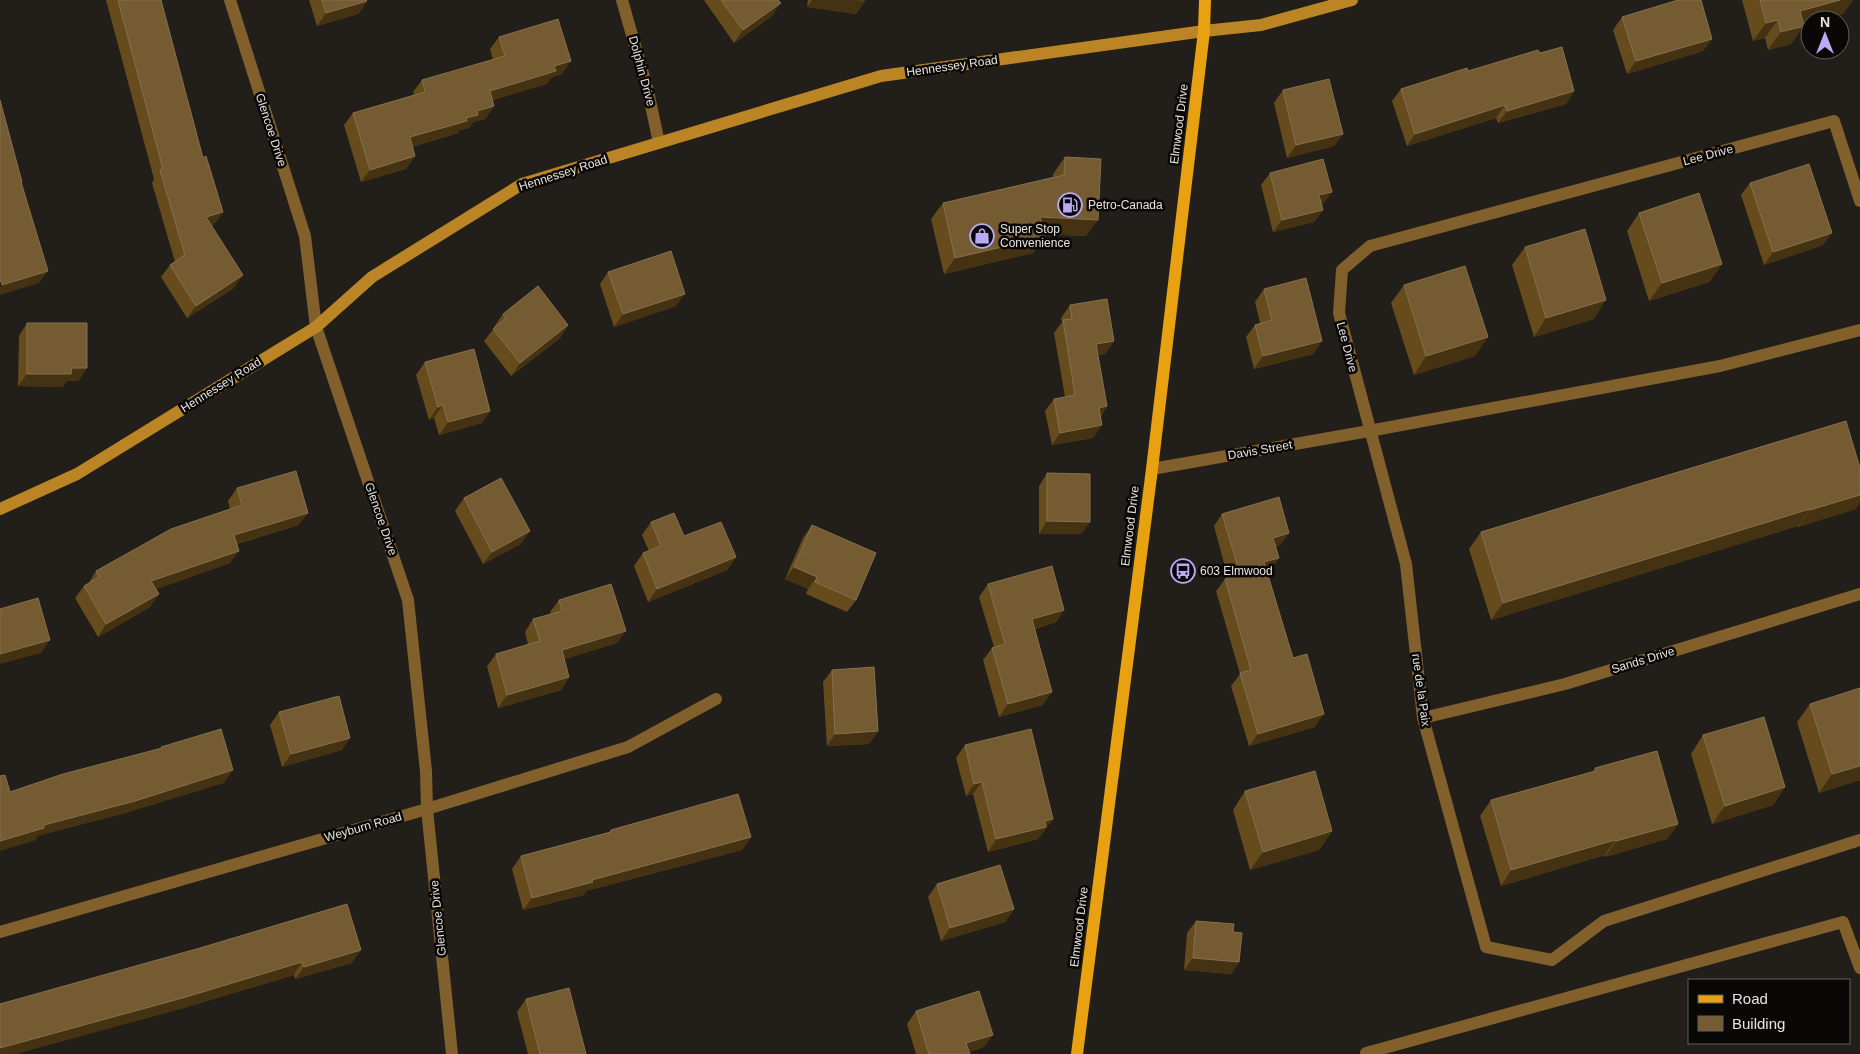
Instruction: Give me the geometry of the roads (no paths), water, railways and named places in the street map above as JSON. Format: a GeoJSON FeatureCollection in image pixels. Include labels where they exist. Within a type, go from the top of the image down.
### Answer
{"type":"FeatureCollection","features":[{"type":"Feature","properties":{"kind":"main road","name":"Elmwood Drive"},"geometry":{"type":"LineString","coordinates":[[1077,1054],[1152,469],[1204,31],[1205,0]]}},
{"type":"Feature","properties":{"kind":"street","name":"Glencoe Drive"},"geometry":{"type":"LineString","coordinates":[[230,0],[304,236],[316,326],[408,600],[426,771],[426,809],[452,1054]]}},
{"type":"Feature","properties":{"kind":"street","name":"Dolphin Drive"},"geometry":{"type":"LineString","coordinates":[[622,0],[648,91],[659,143]]}},
{"type":"Feature","properties":{"kind":"street","name":"Hennessey Road"},"geometry":{"type":"LineString","coordinates":[[0,509],[77,474],[316,326],[372,277],[522,184],[881,76],[1204,31],[1261,25],[1352,0]]}},
{"type":"Feature","properties":{"kind":"street","name":"Lee Drive"},"geometry":{"type":"LineString","coordinates":[[1369,431],[1338,313],[1342,270],[1370,246],[1834,122],[1860,201]]}},
{"type":"Feature","properties":{"kind":"street"},"geometry":{"type":"LineString","coordinates":[[1369,431],[1720,366],[1860,330]]}},
{"type":"Feature","properties":{"kind":"street","name":"Davis Street"},"geometry":{"type":"LineString","coordinates":[[1152,469],[1369,431]]}},
{"type":"Feature","properties":{"kind":"street","name":"rue de la Paix"},"geometry":{"type":"LineString","coordinates":[[1369,431],[1406,564],[1423,718],[1486,947],[1552,960],[1604,920],[1860,840]]}},
{"type":"Feature","properties":{"kind":"street","name":"Sands Drive"},"geometry":{"type":"LineString","coordinates":[[1423,718],[1565,684],[1860,594]]}},
{"type":"Feature","properties":{"kind":"street","name":"Weyburn Road"},"geometry":{"type":"LineString","coordinates":[[0,932],[426,809],[628,747],[716,699]]}},
{"type":"Feature","properties":{"kind":"street"},"geometry":{"type":"LineString","coordinates":[[1365,1054],[1843,922],[1860,968]]}},
{"type":"Feature","properties":{"kind":"place","name":"Petro-Canada"},"geometry":{"type":"Point","coordinates":[1070,205]}},
{"type":"Feature","properties":{"kind":"place","name":"Super Stop Convenience"},"geometry":{"type":"Point","coordinates":[982,236]}},
{"type":"Feature","properties":{"kind":"place","name":"603 Elmwood"},"geometry":{"type":"Point","coordinates":[1183,571]}}]}
